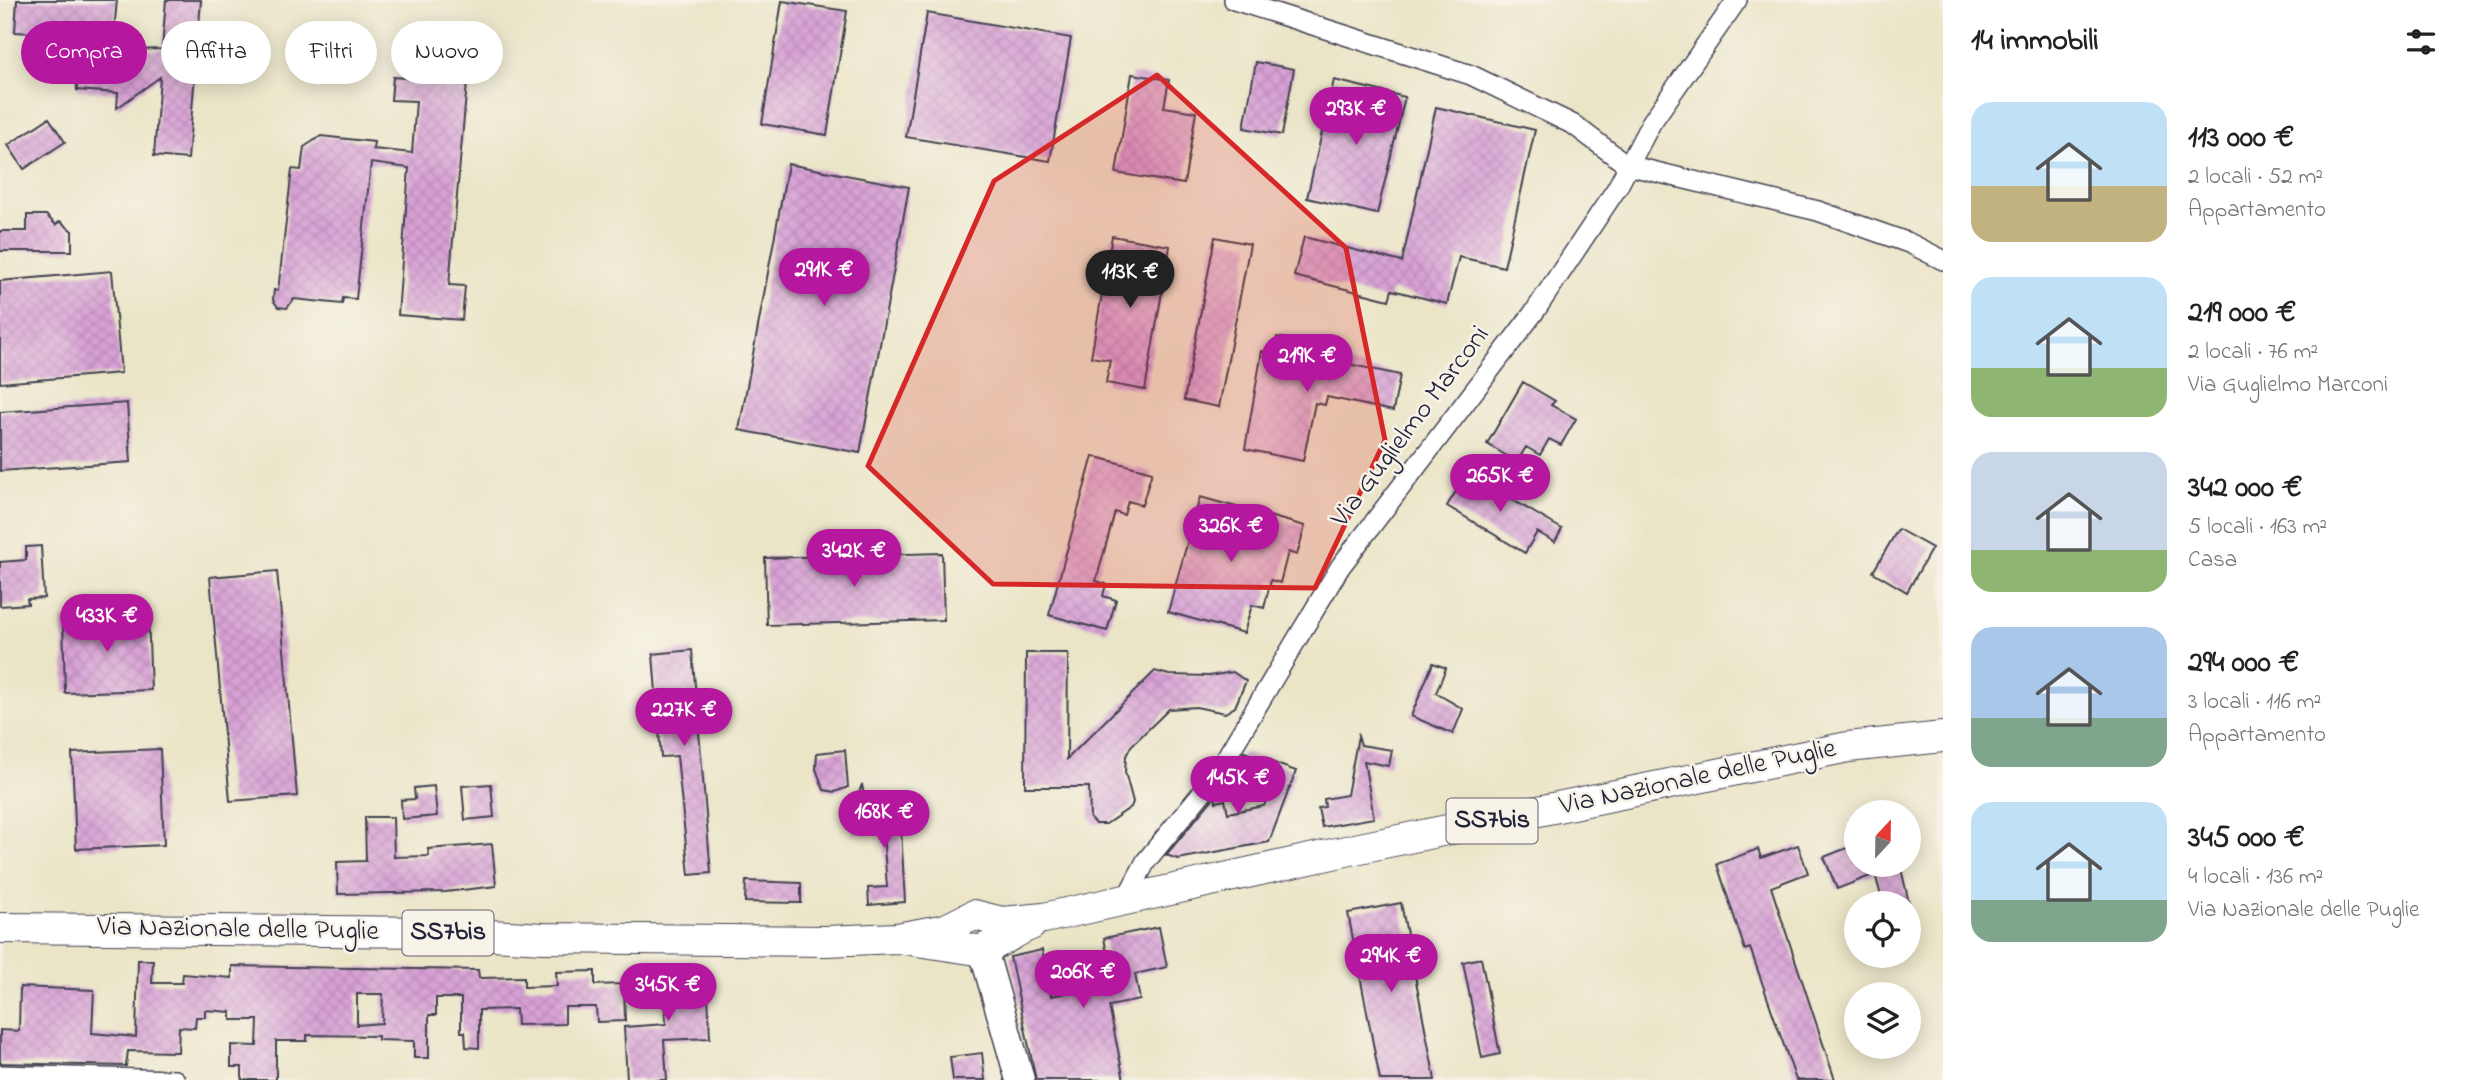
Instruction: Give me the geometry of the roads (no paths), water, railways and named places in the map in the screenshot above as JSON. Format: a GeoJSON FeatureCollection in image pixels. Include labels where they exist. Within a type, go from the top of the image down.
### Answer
{"type":"FeatureCollection","features":[{"type":"Feature","properties":{"kind":"main road","name":"Via Nazionale delle Puglie"},"geometry":{"type":"LineString","coordinates":[[0,928],[436,932],[571,938],[897,938],[946,929],[979,936],[1002,922],[1044,918],[1848,747],[1943,737]]}},
{"type":"Feature","properties":{"kind":"street"},"geometry":{"type":"LineString","coordinates":[[1234,0],[1481,80],[1574,125],[1627,166],[1818,211],[1909,243],[1943,260]]}},
{"type":"Feature","properties":{"kind":"street","name":"Via Guglielmo Marconi"},"geometry":{"type":"LineString","coordinates":[[1126,899],[1146,861],[1214,778],[1340,567],[1535,311],[1618,188],[1650,123],[1737,0]]}},
{"type":"Feature","properties":{"kind":"street"},"geometry":{"type":"LineString","coordinates":[[979,936],[1020,1080]]}},
{"type":"Feature","properties":{"kind":"street"},"geometry":{"type":"LineString","coordinates":[[0,1075],[175,1080]]}}]}
